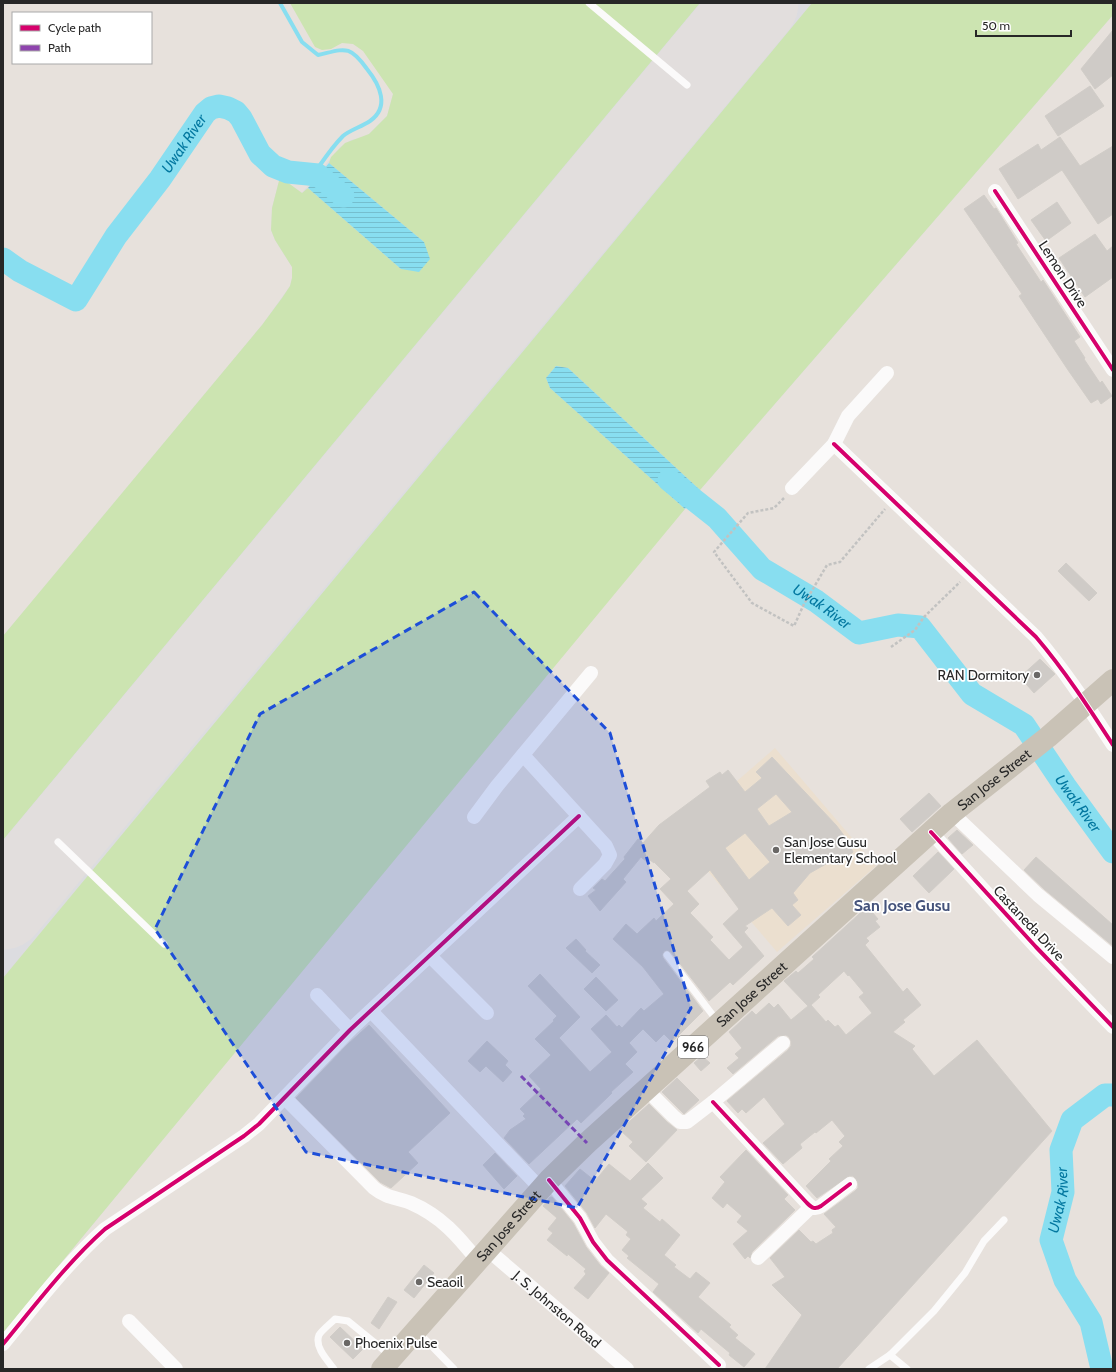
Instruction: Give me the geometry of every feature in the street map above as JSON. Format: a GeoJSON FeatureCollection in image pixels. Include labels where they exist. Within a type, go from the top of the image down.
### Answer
{"type":"FeatureCollection","features":[{"type":"Feature","properties":{"kind":"main road","name":"San Jose Street"},"geometry":{"type":"LineString","coordinates":[[387,1363],[545,1185],[587,1143],[952,813],[1048,736],[1113,680]]}},
{"type":"Feature","properties":{"kind":"street","name":"Lemon Drive"},"geometry":{"type":"LineString","coordinates":[[995,191],[1113,370]]}},
{"type":"Feature","properties":{"kind":"street"},"geometry":{"type":"LineString","coordinates":[[792,488],[834,444],[848,416],[887,372]]}},
{"type":"Feature","properties":{"kind":"street"},"geometry":{"type":"LineString","coordinates":[[834,444],[1036,637],[1059,665],[1113,745]]}},
{"type":"Feature","properties":{"kind":"street"},"geometry":{"type":"LineString","coordinates":[[474,817],[497,786],[591,673]]}},
{"type":"Feature","properties":{"kind":"street"},"geometry":{"type":"LineString","coordinates":[[523,755],[606,846],[610,855],[605,864],[580,889]]}},
{"type":"Feature","properties":{"kind":"street"},"geometry":{"type":"LineString","coordinates":[[952,813],[1038,895],[1113,957]]}},
{"type":"Feature","properties":{"kind":"street"},"geometry":{"type":"LineString","coordinates":[[3,1344],[75,1258],[105,1229],[244,1136],[285,1098],[350,1030],[579,816]]}},
{"type":"Feature","properties":{"kind":"street","name":"Castaneda Drive"},"geometry":{"type":"LineString","coordinates":[[931,832],[1036,947],[1113,1027]]}},
{"type":"Feature","properties":{"kind":"street"},"geometry":{"type":"LineString","coordinates":[[430,956],[487,1013]]}},
{"type":"Feature","properties":{"kind":"street"},"geometry":{"type":"LineString","coordinates":[[317,995],[350,1030]]}},
{"type":"Feature","properties":{"kind":"street"},"geometry":{"type":"LineString","coordinates":[[371,1011],[580,1218],[593,1242],[607,1260],[719,1365]]}},
{"type":"Feature","properties":{"kind":"street"},"geometry":{"type":"LineString","coordinates":[[646,1089],[680,1122],[687,1122],[783,1043]]}},
{"type":"Feature","properties":{"kind":"street","name":"J. S. Johnston Road"},"geometry":{"type":"LineString","coordinates":[[285,1098],[374,1188],[390,1198],[410,1203],[428,1212],[446,1224],[458,1236],[627,1369]]}},
{"type":"Feature","properties":{"kind":"street"},"geometry":{"type":"LineString","coordinates":[[713,1102],[811,1207],[817,1208],[850,1184]]}},
{"type":"Feature","properties":{"kind":"street"},"geometry":{"type":"LineString","coordinates":[[758,1258],[811,1207]]}},
{"type":"Feature","properties":{"kind":"street"},"geometry":{"type":"LineString","coordinates":[[129,1321],[176,1369]]}},
{"type":"Feature","properties":{"kind":"lane"},"geometry":{"type":"LineString","coordinates":[[589,3],[688,85]]}},
{"type":"Feature","properties":{"kind":"lane"},"geometry":{"type":"LineString","coordinates":[[58,842],[164,944]]}},
{"type":"Feature","properties":{"kind":"lane"},"geometry":{"type":"LineString","coordinates":[[667,956],[720,1023]]}},
{"type":"Feature","properties":{"kind":"lane"},"geometry":{"type":"LineString","coordinates":[[869,1369],[890,1355],[934,1311],[965,1273],[984,1241],[1004,1220]]}},
{"type":"Feature","properties":{"kind":"lane"},"geometry":{"type":"LineString","coordinates":[[334,1369],[321,1351],[318,1343],[319,1335],[335,1319],[348,1320],[387,1363]]}},
{"type":"Feature","properties":{"kind":"lane"},"geometry":{"type":"LineString","coordinates":[[416,1331],[454,1369]]}},
{"type":"Feature","properties":{"kind":"lane"},"geometry":{"type":"LineString","coordinates":[[890,1355],[906,1369]]}},
{"type":"Feature","properties":{"kind":"path"},"geometry":{"type":"LineString","coordinates":[[792,488],[774,508],[748,513],[714,552],[752,603],[794,626],[804,604],[827,565],[840,562],[892,501]]}},
{"type":"Feature","properties":{"kind":"path"},"geometry":{"type":"LineString","coordinates":[[891,647],[914,630],[924,617],[969,574]]}},
{"type":"Feature","properties":{"kind":"highlighted area"},"geometry":{"type":"Polygon","coordinates":[[[474,592],[610,733],[691,1008],[577,1208],[306,1152],[155,929],[260,714],[474,592]]]}},
{"type":"Feature","properties":{"kind":"shaded area"},"geometry":{"type":"Polygon","coordinates":[[[527,3],[1113,3],[1113,15],[700,490],[3,1333],[3,636],[262,325],[290,286],[292,267],[275,240],[271,230],[272,208],[280,177],[302,193],[340,147],[351,140],[364,137],[369,134],[387,116],[393,94],[527,3]]]}},
{"type":"Feature","properties":{"kind":"shaded area","name":"San Jose Gusu Elementary School"},"geometry":{"type":"Polygon","coordinates":[[[775,748],[876,866],[777,952],[676,834],[775,748]]]}},
{"type":"Feature","properties":{"kind":"green space"},"geometry":{"type":"Polygon","coordinates":[[[290,3],[700,3],[3,840],[3,636],[262,325],[290,286],[292,267],[275,240],[271,230],[272,208],[280,177],[302,193],[308,188],[401,269],[424,242],[329,163],[331,157],[345,143],[369,134],[387,116],[393,94],[363,51],[353,44],[342,43],[331,49],[322,50],[315,47],[290,3]]]}},
{"type":"Feature","properties":{"kind":"green space"},"geometry":{"type":"Polygon","coordinates":[[[812,3],[1113,3],[1113,15],[700,490],[568,368],[556,366],[546,378],[550,388],[685,509],[3,1333],[3,978],[812,3]]]}},
{"type":"Feature","properties":{"kind":"water"},"geometry":{"type":"Polygon","coordinates":[[[329,163],[424,242],[430,259],[419,272],[401,269],[308,188],[329,163]]]}},
{"type":"Feature","properties":{"kind":"water"},"geometry":{"type":"Polygon","coordinates":[[[556,366],[568,368],[700,490],[685,509],[550,388],[546,378],[556,366]]]}},
{"type":"Feature","properties":{"kind":"building"},"geometry":{"type":"Polygon","coordinates":[[[1113,30],[1113,75],[1095,89],[1081,69],[1113,30]]]}},
{"type":"Feature","properties":{"kind":"building"},"geometry":{"type":"Polygon","coordinates":[[[1090,86],[1104,106],[1058,136],[1045,116],[1090,86]]]}},
{"type":"Feature","properties":{"kind":"building"},"geometry":{"type":"Polygon","coordinates":[[[1060,137],[1080,166],[1113,146],[1113,214],[1098,224],[1062,170],[1018,199],[999,169],[1038,144],[1041,150],[1060,137]]]}},
{"type":"Feature","properties":{"kind":"building"},"geometry":{"type":"Polygon","coordinates":[[[984,195],[994,209],[996,208],[1018,243],[1016,244],[1041,282],[1043,280],[1080,337],[1074,341],[1100,383],[1102,381],[1112,396],[1101,404],[1098,399],[1091,403],[1019,296],[1022,294],[964,209],[984,195]]]}},
{"type":"Feature","properties":{"kind":"building"},"geometry":{"type":"Polygon","coordinates":[[[1057,202],[1071,223],[1046,241],[1031,220],[1057,202]]]}},
{"type":"Feature","properties":{"kind":"building"},"geometry":{"type":"Polygon","coordinates":[[[1095,234],[1107,251],[1113,246],[1113,277],[1085,297],[1059,258],[1095,234]]]}},
{"type":"Feature","properties":{"kind":"building"},"geometry":{"type":"Polygon","coordinates":[[[1066,563],[1097,593],[1089,601],[1058,571],[1066,563]]]}},
{"type":"Feature","properties":{"kind":"building","name":"RAN Dormitory"},"geometry":{"type":"Polygon","coordinates":[[[1040,659],[1055,674],[1034,693],[1020,677],[1040,659]]]}},
{"type":"Feature","properties":{"kind":"building"},"geometry":{"type":"Polygon","coordinates":[[[772,757],[836,825],[846,838],[853,852],[838,865],[833,860],[810,873],[793,893],[798,900],[792,905],[801,915],[788,926],[772,908],[745,926],[748,928],[744,932],[764,956],[733,985],[730,982],[709,1001],[671,952],[667,950],[664,951],[662,955],[663,958],[703,1011],[672,1042],[664,1034],[656,1042],[643,1029],[629,1043],[637,1052],[625,1064],[633,1072],[581,1123],[577,1119],[529,1164],[504,1138],[510,1130],[526,1119],[523,1116],[525,1114],[520,1109],[541,1089],[529,1076],[551,1055],[535,1039],[554,1021],[553,1020],[557,1016],[528,986],[540,974],[580,1017],[559,1038],[590,1072],[612,1052],[591,1029],[606,1015],[617,1027],[619,1025],[622,1028],[641,1008],[644,1011],[664,994],[643,967],[613,939],[626,924],[637,934],[654,918],[656,921],[674,904],[660,889],[671,879],[654,862],[650,860],[647,862],[641,857],[623,879],[626,882],[600,911],[588,896],[596,890],[593,888],[602,879],[605,881],[625,859],[624,857],[638,839],[643,843],[659,825],[710,787],[706,781],[720,772],[722,775],[728,770],[745,792],[762,778],[756,772],[772,757]],[[776,794],[757,809],[769,826],[792,812],[776,794]],[[745,833],[725,848],[749,880],[770,862],[745,833]],[[710,870],[687,891],[699,904],[690,913],[713,937],[710,940],[729,960],[743,947],[723,924],[739,909],[710,870]]]}},
{"type":"Feature","properties":{"kind":"building"},"geometry":{"type":"Polygon","coordinates":[[[929,793],[941,806],[912,832],[900,819],[929,793]]]}},
{"type":"Feature","properties":{"kind":"building"},"geometry":{"type":"Polygon","coordinates":[[[957,830],[973,845],[962,854],[948,838],[957,830]]]}},
{"type":"Feature","properties":{"kind":"building"},"geometry":{"type":"Polygon","coordinates":[[[938,852],[954,869],[929,893],[913,876],[938,852]]]}},
{"type":"Feature","properties":{"kind":"building"},"geometry":{"type":"Polygon","coordinates":[[[1036,857],[1113,925],[1113,946],[1044,889],[1024,870],[1036,857]]]}},
{"type":"Feature","properties":{"kind":"building"},"geometry":{"type":"Polygon","coordinates":[[[869,905],[874,911],[872,912],[878,919],[875,921],[880,927],[866,938],[869,941],[865,945],[903,992],[907,988],[921,1005],[903,1020],[905,1022],[893,1032],[915,1046],[912,1049],[934,1076],[977,1040],[1052,1131],[837,1369],[765,1369],[802,1315],[772,1285],[785,1277],[770,1258],[799,1230],[811,1242],[813,1241],[816,1244],[833,1233],[832,1230],[836,1227],[824,1214],[855,1191],[858,1188],[858,1183],[853,1176],[849,1176],[817,1198],[806,1186],[831,1161],[829,1159],[843,1146],[839,1142],[845,1136],[832,1120],[800,1144],[802,1148],[783,1164],[763,1143],[785,1124],[764,1097],[746,1113],[742,1109],[738,1113],[727,1101],[791,1046],[789,1037],[786,1035],[778,1036],[733,1074],[727,1068],[739,1058],[735,1054],[742,1048],[729,1032],[752,1011],[756,1015],[769,1003],[774,1008],[778,1004],[791,1020],[808,1006],[784,981],[796,971],[798,973],[814,959],[812,957],[869,905]],[[844,971],[818,995],[820,997],[811,1005],[826,1022],[828,1020],[835,1027],[838,1025],[846,1035],[872,1013],[859,997],[864,993],[849,975],[848,976],[844,971]]]}},
{"type":"Feature","properties":{"kind":"building"},"geometry":{"type":"Polygon","coordinates":[[[576,939],[586,950],[585,951],[600,965],[592,973],[566,948],[576,939]]]}},
{"type":"Feature","properties":{"kind":"building"},"geometry":{"type":"Polygon","coordinates":[[[596,977],[618,1000],[606,1011],[584,989],[596,977]]]}},
{"type":"Feature","properties":{"kind":"building"},"geometry":{"type":"Polygon","coordinates":[[[369,1025],[450,1113],[408,1152],[418,1163],[391,1188],[380,1182],[296,1098],[347,1045],[369,1025]]]}},
{"type":"Feature","properties":{"kind":"building"},"geometry":{"type":"Polygon","coordinates":[[[487,1041],[508,1061],[505,1065],[512,1072],[503,1082],[486,1066],[480,1072],[468,1061],[487,1041]]]}},
{"type":"Feature","properties":{"kind":"building"},"geometry":{"type":"Polygon","coordinates":[[[702,1056],[710,1063],[701,1071],[694,1063],[702,1056]]]}},
{"type":"Feature","properties":{"kind":"building"},"geometry":{"type":"Polygon","coordinates":[[[677,1078],[699,1100],[684,1114],[662,1092],[677,1078]]]}},
{"type":"Feature","properties":{"kind":"building"},"geometry":{"type":"Polygon","coordinates":[[[649,1104],[677,1130],[646,1162],[629,1146],[633,1142],[620,1130],[649,1104]]]}},
{"type":"Feature","properties":{"kind":"building"},"geometry":{"type":"Polygon","coordinates":[[[746,1150],[788,1195],[784,1199],[795,1210],[752,1252],[750,1258],[748,1256],[745,1259],[733,1244],[748,1231],[737,1222],[742,1216],[727,1203],[723,1208],[712,1198],[725,1182],[720,1177],[746,1150]]]}},
{"type":"Feature","properties":{"kind":"building"},"geometry":{"type":"Polygon","coordinates":[[[495,1153],[517,1176],[504,1189],[483,1165],[495,1153]]]}},
{"type":"Feature","properties":{"kind":"building"},"geometry":{"type":"Polygon","coordinates":[[[648,1163],[663,1178],[641,1199],[647,1204],[643,1208],[660,1222],[662,1219],[680,1235],[664,1255],[676,1265],[674,1267],[690,1279],[696,1272],[710,1283],[698,1297],[731,1325],[729,1327],[738,1335],[735,1338],[755,1354],[744,1367],[729,1355],[730,1353],[701,1329],[698,1333],[653,1292],[659,1284],[627,1258],[629,1256],[622,1250],[631,1239],[626,1235],[628,1232],[606,1214],[595,1228],[587,1213],[565,1186],[580,1169],[595,1181],[609,1164],[630,1181],[648,1163]]]}},
{"type":"Feature","properties":{"kind":"building"},"geometry":{"type":"Polygon","coordinates":[[[550,1197],[552,1197],[573,1223],[586,1247],[600,1265],[609,1273],[588,1299],[574,1288],[586,1274],[584,1271],[586,1269],[568,1254],[567,1256],[547,1240],[553,1233],[548,1229],[557,1218],[543,1206],[550,1197]]]}},
{"type":"Feature","properties":{"kind":"building","name":"Seaoil"},"geometry":{"type":"Polygon","coordinates":[[[424,1265],[434,1273],[414,1298],[404,1290],[424,1265]]]}},
{"type":"Feature","properties":{"kind":"building"},"geometry":{"type":"Polygon","coordinates":[[[388,1297],[397,1302],[379,1329],[371,1323],[388,1297]]]}},
{"type":"Feature","properties":{"kind":"building","name":"Phoenix Pulse"},"geometry":{"type":"Polygon","coordinates":[[[340,1327],[363,1349],[353,1359],[330,1337],[340,1327]]]}},
{"type":"Feature","properties":{"kind":"waterway"},"geometry":{"type":"LineString","coordinates":[[280,3],[302,42],[318,55],[341,50],[346,50],[356,55],[372,75],[381,96],[380,109],[376,115],[370,121],[343,136],[313,175]]}},
{"type":"Feature","properties":{"kind":"waterway","name":"Uwak River"},"geometry":{"type":"LineString","coordinates":[[3,259],[20,271],[76,300],[116,236],[160,179],[205,113],[211,108],[219,106],[236,112],[241,118],[260,154],[273,166],[288,172],[318,175],[343,196]]}},
{"type":"Feature","properties":{"kind":"waterway","name":"Uwak River"},"geometry":{"type":"LineString","coordinates":[[669,480],[717,518],[762,569],[816,601],[859,633],[898,625],[920,627],[972,694],[1024,725],[1065,786],[1113,852]]}},
{"type":"Feature","properties":{"kind":"waterway","name":"Uwak River"},"geometry":{"type":"LineString","coordinates":[[1102,1369],[1091,1322],[1065,1280],[1051,1240],[1063,1192],[1061,1150],[1072,1120],[1105,1095],[1113,1095]]}},
{"type":"Feature","properties":{"kind":"runway"},"geometry":{"type":"LineString","coordinates":[[3,907],[756,3]]}},
{"type":"Feature","properties":{"kind":"marked path"},"geometry":{"type":"LineString","coordinates":[[521,1076],[587,1143]]}},
{"type":"Feature","properties":{"kind":"cycle path"},"geometry":{"type":"LineString","coordinates":[[995,191],[1113,370]]}},
{"type":"Feature","properties":{"kind":"cycle path"},"geometry":{"type":"LineString","coordinates":[[834,444],[1036,637],[1067,676],[1113,745]]}},
{"type":"Feature","properties":{"kind":"cycle path"},"geometry":{"type":"LineString","coordinates":[[3,1344],[65,1270],[105,1229],[244,1136],[259,1124],[350,1030],[579,816]]}},
{"type":"Feature","properties":{"kind":"cycle path"},"geometry":{"type":"LineString","coordinates":[[931,832],[1036,947],[1113,1027]]}},
{"type":"Feature","properties":{"kind":"cycle path"},"geometry":{"type":"LineString","coordinates":[[713,1102],[812,1207],[817,1208],[821,1206],[850,1184]]}},
{"type":"Feature","properties":{"kind":"cycle path"},"geometry":{"type":"LineString","coordinates":[[549,1180],[580,1218],[593,1242],[607,1260],[719,1365]]}},
{"type":"Feature","properties":{"kind":"place","name":"RAN Dormitory"},"geometry":{"type":"Point","coordinates":[1037,675]}},
{"type":"Feature","properties":{"kind":"place","name":"San Jose Gusu Elementary School"},"geometry":{"type":"Point","coordinates":[776,850]}},
{"type":"Feature","properties":{"kind":"place","name":"Seaoil"},"geometry":{"type":"Point","coordinates":[419,1282]}},
{"type":"Feature","properties":{"kind":"place","name":"Phoenix Pulse"},"geometry":{"type":"Point","coordinates":[347,1343]}},
{"type":"Feature","properties":{"kind":"district","name":"San Jose Gusu"},"geometry":{"type":"Point","coordinates":[902,905]}}]}
